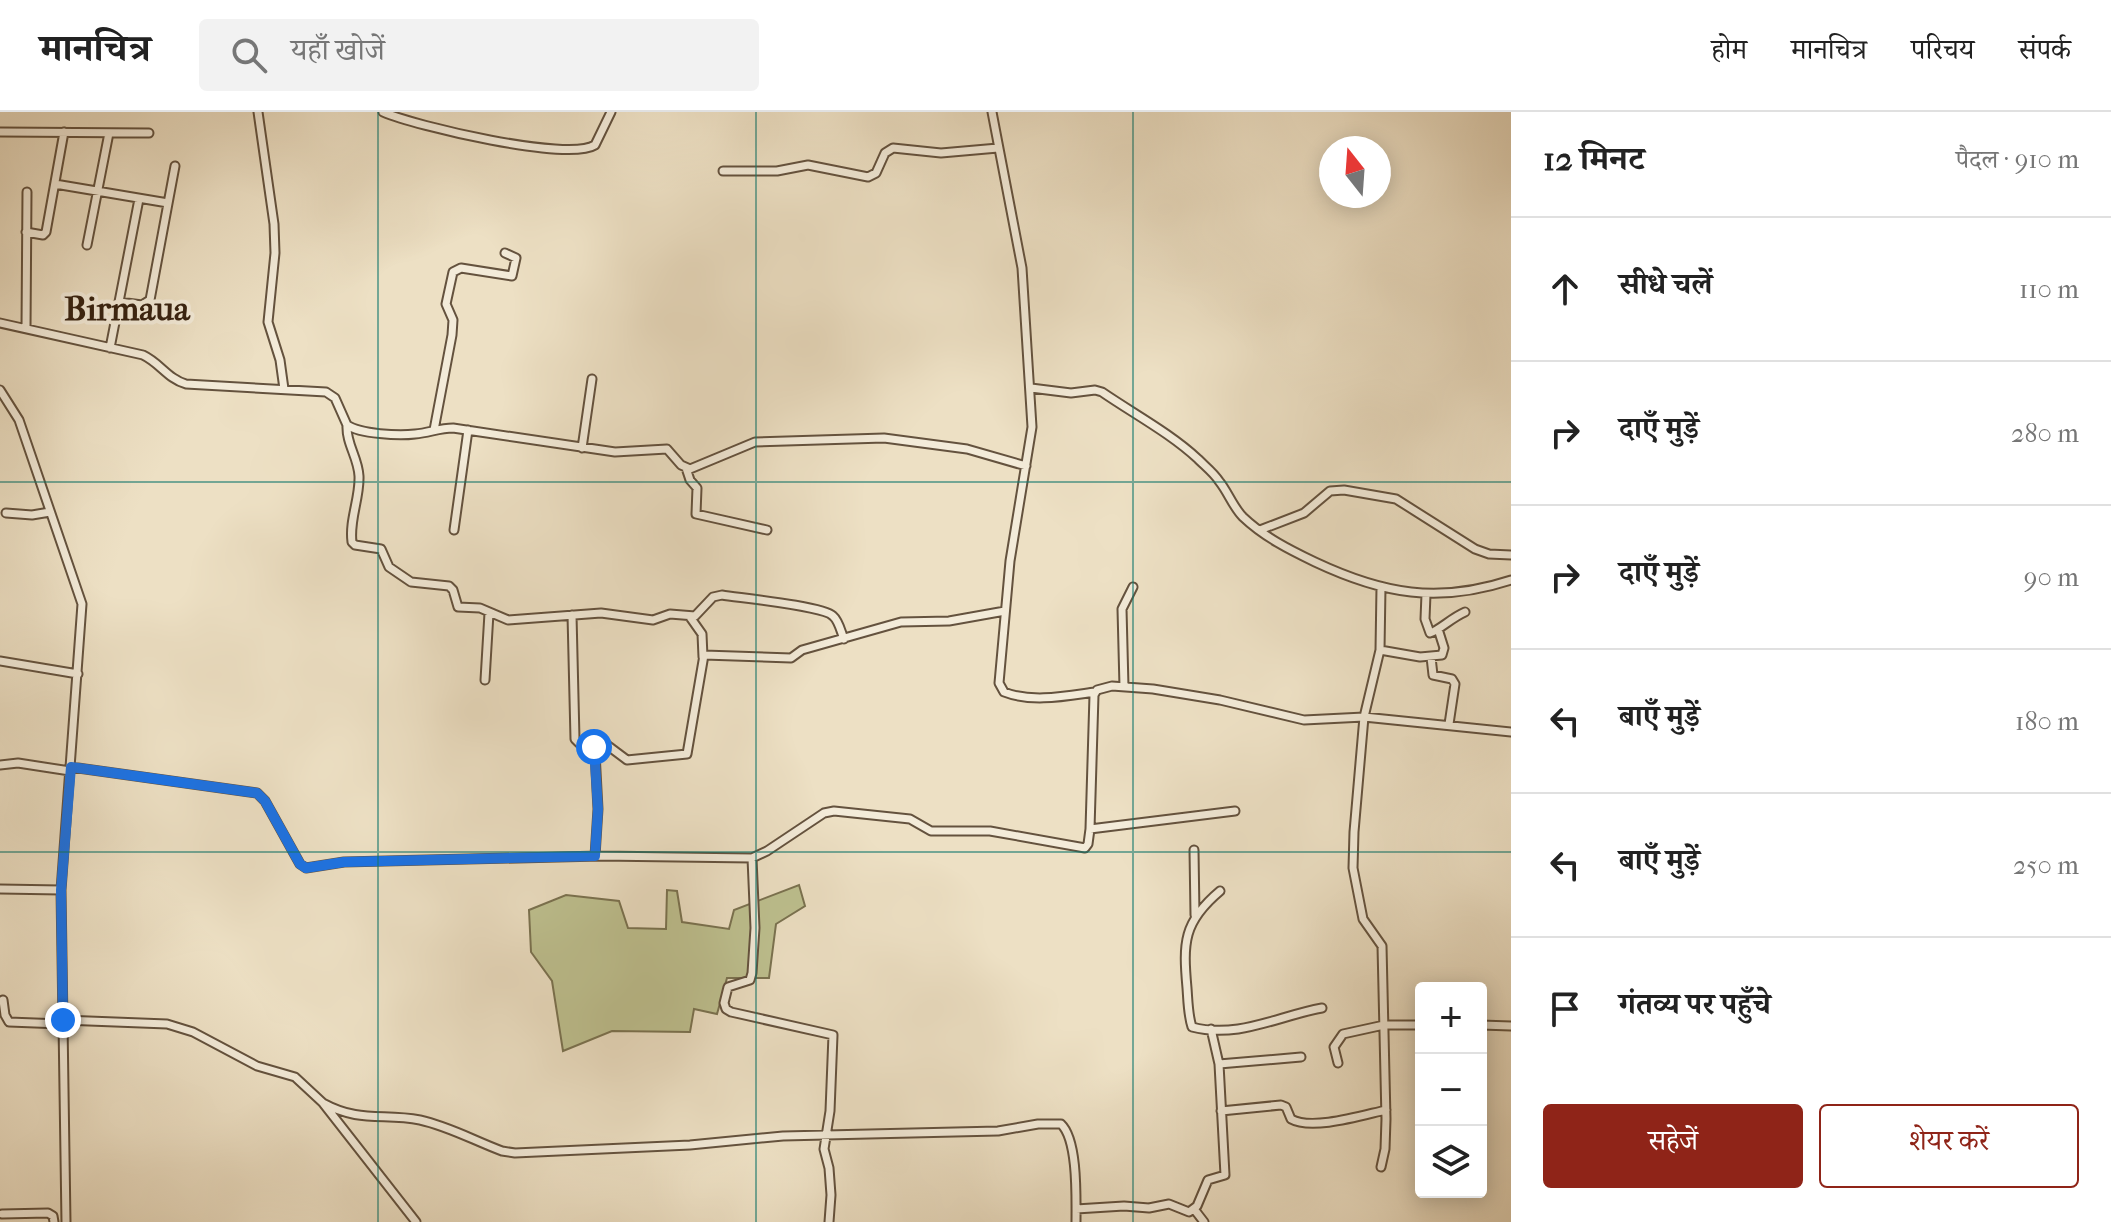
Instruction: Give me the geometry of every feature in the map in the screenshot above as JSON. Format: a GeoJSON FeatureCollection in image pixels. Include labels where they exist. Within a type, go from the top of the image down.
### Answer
{"type":"FeatureCollection","features":[{"type":"Feature","properties":{"kind":"street"},"geometry":{"type":"LineString","coordinates":[[258,112],[275,241],[268,322],[280,360],[284,389]]}},
{"type":"Feature","properties":{"kind":"street"},"geometry":{"type":"LineString","coordinates":[[383,112],[507,143],[577,151],[595,145],[611,112]]}},
{"type":"Feature","properties":{"kind":"street"},"geometry":{"type":"LineString","coordinates":[[992,112],[1022,268],[1032,427],[1010,561],[999,677],[1004,692],[1050,697],[1095,692],[1105,687],[1153,689],[1220,700],[1304,720],[1364,717],[1511,732]]}},
{"type":"Feature","properties":{"kind":"street"},"geometry":{"type":"LineString","coordinates":[[0,132],[149,133]]}},
{"type":"Feature","properties":{"kind":"street"},"geometry":{"type":"LineString","coordinates":[[26,232],[45,233],[64,132]]}},
{"type":"Feature","properties":{"kind":"street"},"geometry":{"type":"LineString","coordinates":[[87,245],[109,133]]}},
{"type":"Feature","properties":{"kind":"street"},"geometry":{"type":"LineString","coordinates":[[723,171],[777,171],[808,165],[868,177],[876,173],[885,153],[893,148],[941,153],[998,148]]}},
{"type":"Feature","properties":{"kind":"street"},"geometry":{"type":"LineString","coordinates":[[119,302],[142,305],[150,300],[175,166]]}},
{"type":"Feature","properties":{"kind":"street"},"geometry":{"type":"LineString","coordinates":[[55,184],[168,203]]}},
{"type":"Feature","properties":{"kind":"street"},"geometry":{"type":"LineString","coordinates":[[26,328],[27,192]]}},
{"type":"Feature","properties":{"kind":"street"},"geometry":{"type":"LineString","coordinates":[[110,348],[139,199]]}},
{"type":"Feature","properties":{"kind":"street"},"geometry":{"type":"LineString","coordinates":[[434,430],[452,335],[453,320],[446,304],[453,272],[461,268],[512,276],[516,258],[505,253]]}},
{"type":"Feature","properties":{"kind":"street"},"geometry":{"type":"LineString","coordinates":[[0,323],[143,355],[173,379],[197,386],[316,390],[332,395],[347,425],[347,439],[356,456],[359,476],[352,542],[381,549],[388,566],[413,583],[449,586],[458,607],[480,608],[503,619],[515,620],[601,613],[653,620],[670,614],[690,617],[700,613],[713,597],[722,595],[793,606],[807,605],[833,615],[844,639]]}},
{"type":"Feature","properties":{"kind":"street"},"geometry":{"type":"LineString","coordinates":[[582,448],[592,379]]}},
{"type":"Feature","properties":{"kind":"street"},"geometry":{"type":"LineString","coordinates":[[1031,388],[1071,393],[1102,392],[1195,456],[1219,480],[1242,515],[1260,530],[1287,549],[1365,584],[1426,594],[1452,594],[1511,580]]}},
{"type":"Feature","properties":{"kind":"street"},"geometry":{"type":"LineString","coordinates":[[0,390],[19,420],[82,604],[61,890],[66,1222]]}},
{"type":"Feature","properties":{"kind":"street"},"geometry":{"type":"LineString","coordinates":[[347,425],[359,430],[402,435],[446,428],[468,430],[624,452],[667,449],[686,468],[697,488],[696,514],[767,530]]}},
{"type":"Feature","properties":{"kind":"street"},"geometry":{"type":"LineString","coordinates":[[454,530],[468,430]]}},
{"type":"Feature","properties":{"kind":"street"},"geometry":{"type":"LineString","coordinates":[[686,468],[697,468],[755,442],[884,438],[967,449],[1026,466]]}},
{"type":"Feature","properties":{"kind":"street"},"geometry":{"type":"LineString","coordinates":[[1260,530],[1304,513],[1330,491],[1344,490],[1396,499],[1475,549],[1489,554],[1511,555]]}},
{"type":"Feature","properties":{"kind":"street"},"geometry":{"type":"LineString","coordinates":[[6,513],[32,515],[50,512]]}},
{"type":"Feature","properties":{"kind":"street"},"geometry":{"type":"LineString","coordinates":[[1124,687],[1122,609],[1133,587]]}},
{"type":"Feature","properties":{"kind":"street"},"geometry":{"type":"LineString","coordinates":[[1381,587],[1380,650],[1364,717],[1353,868],[1363,919],[1382,946],[1386,1110],[1385,1149],[1381,1167]]}},
{"type":"Feature","properties":{"kind":"street"},"geometry":{"type":"LineString","coordinates":[[1426,594],[1428,629],[1431,633],[1465,612]]}},
{"type":"Feature","properties":{"kind":"street"},"geometry":{"type":"LineString","coordinates":[[703,657],[789,658],[801,651],[901,622],[949,621],[1005,611]]}},
{"type":"Feature","properties":{"kind":"street"},"geometry":{"type":"LineString","coordinates":[[485,680],[489,613]]}},
{"type":"Feature","properties":{"kind":"street"},"geometry":{"type":"LineString","coordinates":[[572,615],[575,739],[594,747],[607,745],[627,760],[687,754],[703,657],[702,634],[690,617]]}},
{"type":"Feature","properties":{"kind":"street"},"geometry":{"type":"LineString","coordinates":[[1380,650],[1431,657],[1444,653],[1438,629]]}},
{"type":"Feature","properties":{"kind":"street"},"geometry":{"type":"LineString","coordinates":[[1431,657],[1433,675],[1452,679],[1455,684],[1449,724]]}},
{"type":"Feature","properties":{"kind":"street"},"geometry":{"type":"LineString","coordinates":[[0,661],[78,674]]}},
{"type":"Feature","properties":{"kind":"street"},"geometry":{"type":"LineString","coordinates":[[0,765],[18,763],[257,793],[265,801],[300,864],[306,868],[344,862],[595,856],[752,858],[824,813],[834,811],[910,819],[926,829],[937,831],[990,831],[1082,849],[1088,844],[1090,829],[1095,692]]}},
{"type":"Feature","properties":{"kind":"street"},"geometry":{"type":"LineString","coordinates":[[594,747],[598,809],[595,856]]}},
{"type":"Feature","properties":{"kind":"street"},"geometry":{"type":"LineString","coordinates":[[1090,829],[1235,811]]}},
{"type":"Feature","properties":{"kind":"street"},"geometry":{"type":"LineString","coordinates":[[1194,850],[1195,917]]}},
{"type":"Feature","properties":{"kind":"street"},"geometry":{"type":"LineString","coordinates":[[752,858],[755,915],[752,973],[750,980],[728,987],[724,1003],[731,1012],[801,1027],[806,1031],[832,1033],[835,1041],[832,1093],[824,1149],[831,1195],[829,1222]]}},
{"type":"Feature","properties":{"kind":"street"},"geometry":{"type":"LineString","coordinates":[[0,889],[61,890]]}},
{"type":"Feature","properties":{"kind":"street"},"geometry":{"type":"LineString","coordinates":[[1220,891],[1202,906],[1188,928],[1183,947],[1192,1027],[1247,1030],[1296,1013],[1322,1008]]}},
{"type":"Feature","properties":{"kind":"street"},"geometry":{"type":"LineString","coordinates":[[3,1000],[9,1022],[148,1022],[183,1028],[257,1066],[295,1077],[323,1103],[416,1222]]}},
{"type":"Feature","properties":{"kind":"street"},"geometry":{"type":"LineString","coordinates":[[1338,1063],[1334,1047],[1343,1034],[1384,1025],[1415,1025]]}},
{"type":"Feature","properties":{"kind":"street"},"geometry":{"type":"LineString","coordinates":[[1487,1025],[1511,1026]]}},
{"type":"Feature","properties":{"kind":"street"},"geometry":{"type":"LineString","coordinates":[[1194,1209],[1208,1180],[1226,1173],[1219,1064],[1211,1029]]}},
{"type":"Feature","properties":{"kind":"street"},"geometry":{"type":"LineString","coordinates":[[1219,1064],[1301,1057]]}},
{"type":"Feature","properties":{"kind":"street"},"geometry":{"type":"LineString","coordinates":[[323,1103],[355,1117],[424,1121],[505,1152],[690,1145],[825,1134],[998,1131],[1038,1124],[1061,1124],[1069,1133],[1076,1222]]}},
{"type":"Feature","properties":{"kind":"street"},"geometry":{"type":"LineString","coordinates":[[1221,1111],[1281,1105],[1286,1107],[1291,1119],[1300,1123],[1335,1121],[1386,1110]]}},
{"type":"Feature","properties":{"kind":"street"},"geometry":{"type":"LineString","coordinates":[[1076,1209],[1149,1208],[1173,1204],[1183,1211],[1194,1209]]}},
{"type":"Feature","properties":{"kind":"street"},"geometry":{"type":"LineString","coordinates":[[1194,1209],[1204,1222]]}},
{"type":"Feature","properties":{"kind":"street"},"geometry":{"type":"LineString","coordinates":[[2,1214],[48,1213],[53,1216],[54,1222]]}},
{"type":"Feature","properties":{"kind":"green space"},"geometry":{"type":"Polygon","coordinates":[[[799,885],[805,906],[776,924],[769,978],[727,978],[717,1014],[694,1009],[690,1032],[612,1031],[563,1051],[552,981],[531,952],[529,910],[566,895],[619,901],[628,928],[666,929],[667,890],[677,891],[682,922],[729,929],[734,910],[799,885]]]}},
{"type":"Feature","properties":{"kind":"district","name":"Birmaua"},"geometry":{"type":"Point","coordinates":[127,308]}},
{"type":"Feature","properties":{"kind":"route"},"geometry":{"type":"LineString","coordinates":[[63,1020],[61,890],[71,767],[257,793],[265,801],[300,864],[306,868],[344,862],[595,856],[598,809],[594,747]]}}]}
